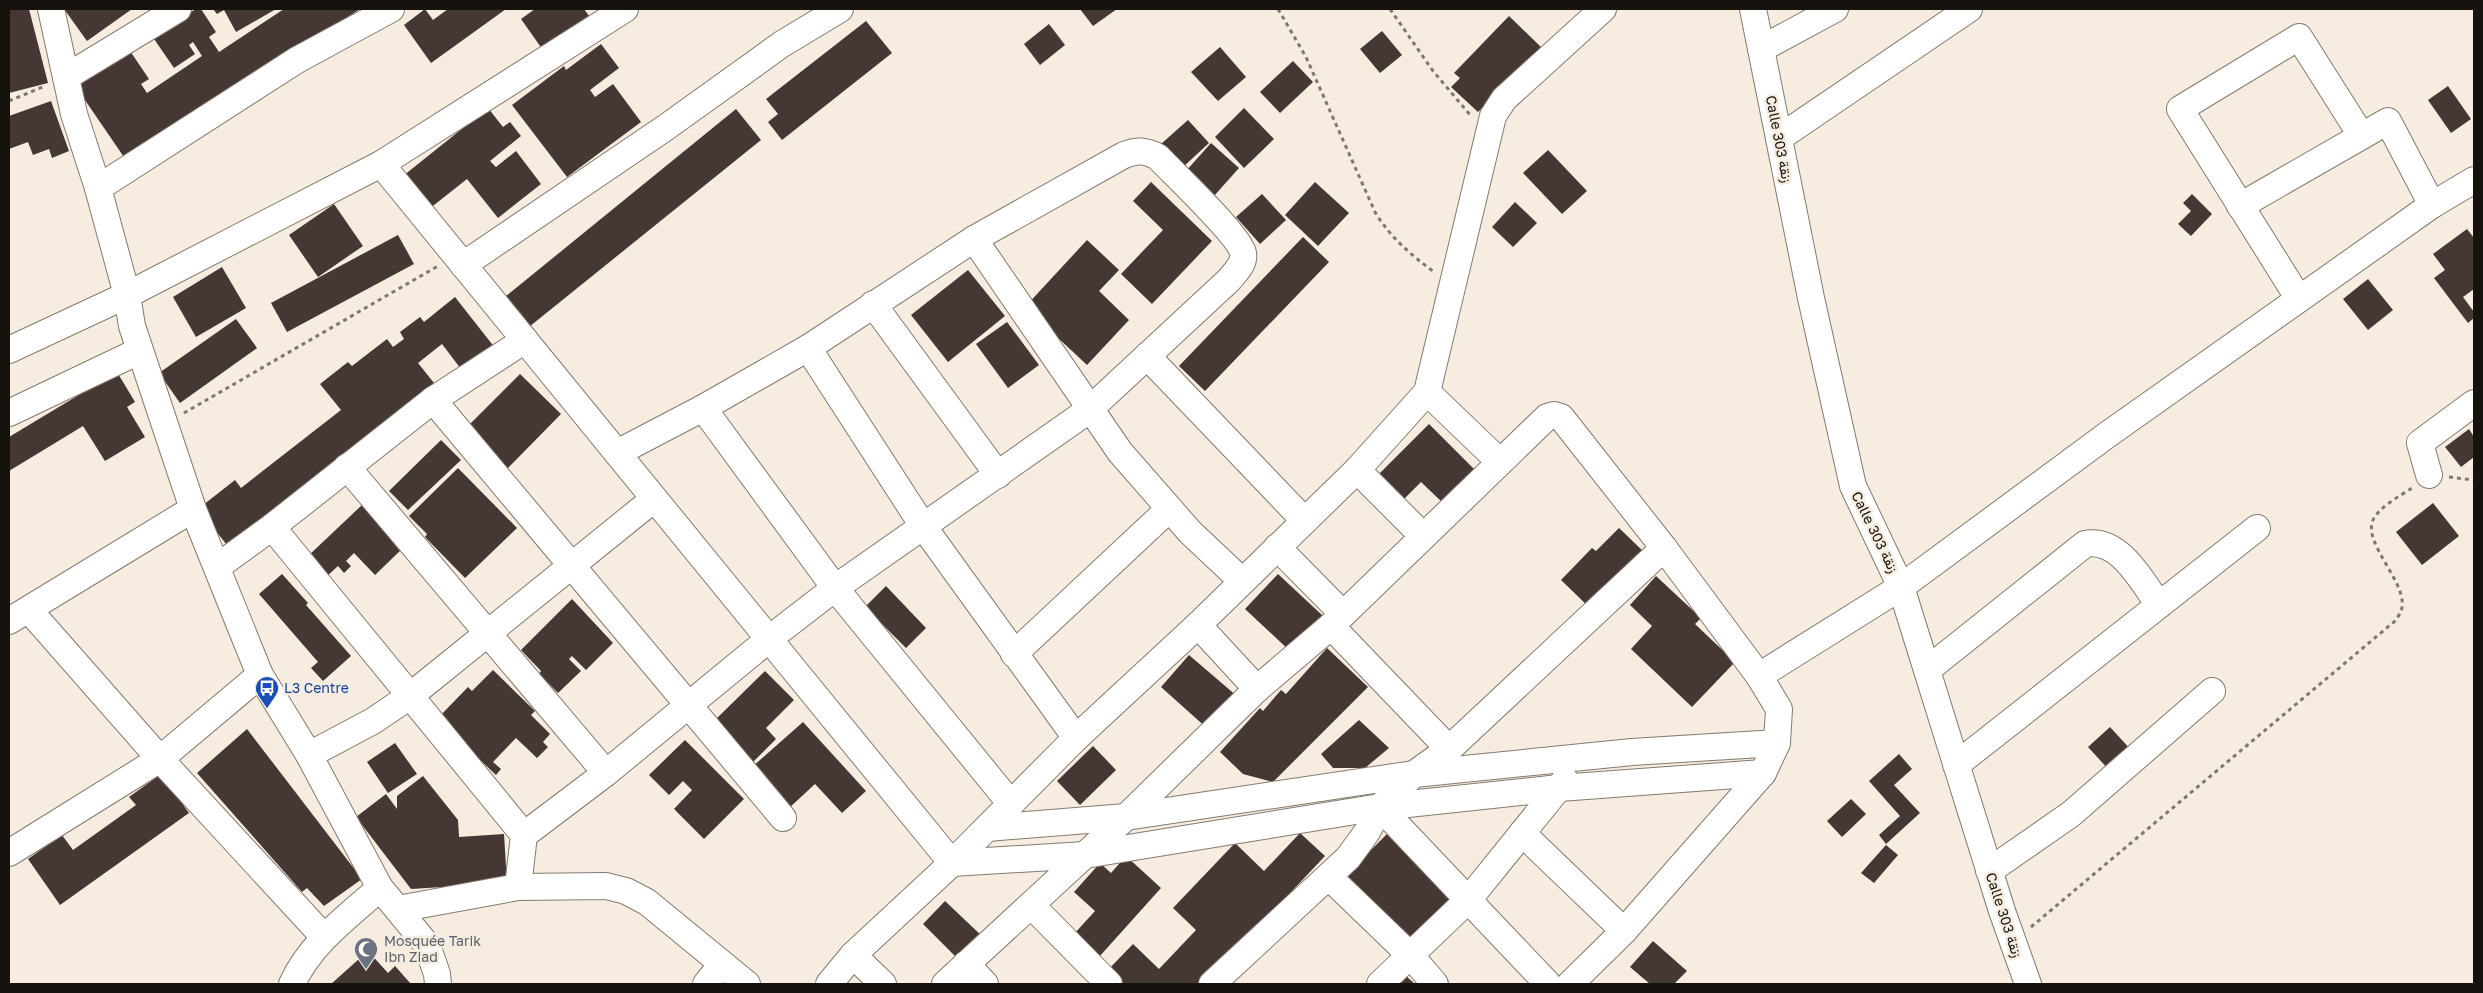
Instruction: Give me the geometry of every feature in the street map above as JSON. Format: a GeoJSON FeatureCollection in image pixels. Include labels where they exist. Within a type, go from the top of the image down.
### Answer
{"type":"FeatureCollection","features":[{"type":"Feature","properties":{"kind":"street"},"geometry":{"type":"LineString","coordinates":[[51,9],[74,114],[98,188],[127,294],[132,326],[139,351],[193,509],[260,675],[309,755],[380,888],[427,945],[437,974],[438,984]]}},
{"type":"Feature","properties":{"kind":"street"},"geometry":{"type":"LineString","coordinates":[[66,78],[178,9]]}},
{"type":"Feature","properties":{"kind":"street"},"geometry":{"type":"LineString","coordinates":[[98,188],[297,60],[391,9]]}},
{"type":"Feature","properties":{"kind":"street"},"geometry":{"type":"LineString","coordinates":[[9,350],[127,294],[380,164],[625,9]]}},
{"type":"Feature","properties":{"kind":"street"},"geometry":{"type":"LineString","coordinates":[[459,260],[665,128],[782,44],[840,9]]}},
{"type":"Feature","properties":{"kind":"street"},"geometry":{"type":"LineString","coordinates":[[829,984],[853,955],[987,828],[1076,738],[1198,625],[1356,470],[1427,392],[1493,116],[1504,99],[1603,9]]}},
{"type":"Feature","properties":{"kind":"street","name":"Calle 303 زنقة"},"geometry":{"type":"LineString","coordinates":[[1753,9],[1853,486],[1901,587],[1989,870],[2028,984]]}},
{"type":"Feature","properties":{"kind":"street"},"geometry":{"type":"LineString","coordinates":[[1761,48],[1835,9]]}},
{"type":"Feature","properties":{"kind":"street"},"geometry":{"type":"LineString","coordinates":[[1779,138],[1960,11]]}},
{"type":"Feature","properties":{"kind":"street"},"geometry":{"type":"LineString","coordinates":[[2299,299],[2180,109],[2299,37],[2361,135]]}},
{"type":"Feature","properties":{"kind":"street"},"geometry":{"type":"LineString","coordinates":[[2240,206],[2388,121],[2432,205]]}},
{"type":"Feature","properties":{"kind":"street"},"geometry":{"type":"LineString","coordinates":[[524,835],[606,773],[834,588],[1089,410],[1230,280],[1243,262],[1242,251],[1232,235],[1158,157],[1146,151],[1135,151],[1124,155],[974,239],[808,348],[703,408],[617,453]]}},
{"type":"Feature","properties":{"kind":"street"},"geometry":{"type":"LineString","coordinates":[[380,164],[952,862]]}},
{"type":"Feature","properties":{"kind":"street"},"geometry":{"type":"LineString","coordinates":[[1759,676],[1901,587],[2107,435],[2432,205],[2474,180]]}},
{"type":"Feature","properties":{"kind":"street"},"geometry":{"type":"LineString","coordinates":[[974,239],[1089,410],[1120,452],[1169,509],[1242,581]]}},
{"type":"Feature","properties":{"kind":"street"},"geometry":{"type":"LineString","coordinates":[[873,304],[998,475]]}},
{"type":"Feature","properties":{"kind":"street"},"geometry":{"type":"LineString","coordinates":[[217,568],[433,400],[525,340]]}},
{"type":"Feature","properties":{"kind":"street"},"geometry":{"type":"LineString","coordinates":[[808,348],[922,526],[1076,738]]}},
{"type":"Feature","properties":{"kind":"street"},"geometry":{"type":"LineString","coordinates":[[9,413],[139,351]]}},
{"type":"Feature","properties":{"kind":"street"},"geometry":{"type":"LineString","coordinates":[[1147,356],[1304,520]]}},
{"type":"Feature","properties":{"kind":"street"},"geometry":{"type":"LineString","coordinates":[[1427,392],[1500,462]]}},
{"type":"Feature","properties":{"kind":"street"},"geometry":{"type":"LineString","coordinates":[[433,400],[783,818]]}},
{"type":"Feature","properties":{"kind":"street"},"geometry":{"type":"LineString","coordinates":[[2429,475],[2420,443],[2474,404]]}},
{"type":"Feature","properties":{"kind":"street"},"geometry":{"type":"LineString","coordinates":[[703,408],[834,588],[1011,804]]}},
{"type":"Feature","properties":{"kind":"street"},"geometry":{"type":"LineString","coordinates":[[945,984],[1126,817],[1257,689],[1337,620],[1547,417],[1554,415],[1561,418],[1664,548],[1759,676],[1779,709],[1777,743],[1764,773],[1624,931],[1570,984]]}},
{"type":"Feature","properties":{"kind":"street"},"geometry":{"type":"LineString","coordinates":[[347,467],[606,773]]}},
{"type":"Feature","properties":{"kind":"street"},"geometry":{"type":"LineString","coordinates":[[1356,470],[1423,536]]}},
{"type":"Feature","properties":{"kind":"street"},"geometry":{"type":"LineString","coordinates":[[309,755],[373,721],[410,696],[570,564],[654,499]]}},
{"type":"Feature","properties":{"kind":"street"},"geometry":{"type":"LineString","coordinates":[[193,509],[19,615],[160,759],[324,937]]}},
{"type":"Feature","properties":{"kind":"street"},"geometry":{"type":"LineString","coordinates":[[1014,654],[1169,509]]}},
{"type":"Feature","properties":{"kind":"street"},"geometry":{"type":"LineString","coordinates":[[272,527],[524,835],[518,888]]}},
{"type":"Feature","properties":{"kind":"street"},"geometry":{"type":"LineString","coordinates":[[1956,764],[2256,528]]}},
{"type":"Feature","properties":{"kind":"street"},"geometry":{"type":"LineString","coordinates":[[1927,670],[2085,544],[2101,542],[2118,553],[2132,568],[2159,604]]}},
{"type":"Feature","properties":{"kind":"street"},"geometry":{"type":"LineString","coordinates":[[1277,547],[1337,620],[1450,749]]}},
{"type":"Feature","properties":{"kind":"street"},"geometry":{"type":"LineString","coordinates":[[1212,984],[1329,878],[1359,843],[1380,807],[1414,774],[1450,749],[1664,548]]}},
{"type":"Feature","properties":{"kind":"street"},"geometry":{"type":"LineString","coordinates":[[1198,625],[1257,689]]}},
{"type":"Feature","properties":{"kind":"street"},"geometry":{"type":"LineString","coordinates":[[9,853],[160,759],[260,675]]}},
{"type":"Feature","properties":{"kind":"street"},"geometry":{"type":"LineString","coordinates":[[1989,870],[2071,814],[2212,691]]}},
{"type":"Feature","properties":{"kind":"street"},"geometry":{"type":"LineString","coordinates":[[987,828],[1126,817],[1414,774],[1581,757],[1777,743]]}},
{"type":"Feature","properties":{"kind":"street"},"geometry":{"type":"LineString","coordinates":[[1380,984],[1469,899],[1559,788],[1581,757]]}},
{"type":"Feature","properties":{"kind":"street"},"geometry":{"type":"LineString","coordinates":[[952,862],[1085,855],[1380,807],[1559,788],[1764,773]]}},
{"type":"Feature","properties":{"kind":"street"},"geometry":{"type":"LineString","coordinates":[[1380,807],[1548,984]]}},
{"type":"Feature","properties":{"kind":"street"},"geometry":{"type":"LineString","coordinates":[[1522,833],[1624,931]]}},
{"type":"Feature","properties":{"kind":"street"},"geometry":{"type":"LineString","coordinates":[[1329,878],[1411,956],[1436,984]]}},
{"type":"Feature","properties":{"kind":"street"},"geometry":{"type":"LineString","coordinates":[[398,909],[518,888],[606,886],[626,891],[647,902],[714,974],[747,984]]}},
{"type":"Feature","properties":{"kind":"street"},"geometry":{"type":"LineString","coordinates":[[292,984],[299,969],[324,937],[380,888]]}},
{"type":"Feature","properties":{"kind":"street"},"geometry":{"type":"LineString","coordinates":[[1031,905],[1108,984]]}},
{"type":"Feature","properties":{"kind":"street"},"geometry":{"type":"LineString","coordinates":[[853,955],[882,984]]}},
{"type":"Feature","properties":{"kind":"street"},"geometry":{"type":"LineString","coordinates":[[966,964],[985,984]]}},
{"type":"Feature","properties":{"kind":"path"},"geometry":{"type":"LineString","coordinates":[[1278,9],[1306,57],[1375,212],[1385,230],[1410,254],[1452,286]]}},
{"type":"Feature","properties":{"kind":"path"},"geometry":{"type":"LineString","coordinates":[[1390,9],[1433,71],[1488,136]]}},
{"type":"Feature","properties":{"kind":"path"},"geometry":{"type":"LineString","coordinates":[[9,101],[66,78]]}},
{"type":"Feature","properties":{"kind":"path"},"geometry":{"type":"LineString","coordinates":[[164,425],[459,260]]}},
{"type":"Feature","properties":{"kind":"path"},"geometry":{"type":"LineString","coordinates":[[2013,942],[2395,621],[2402,610],[2401,596],[2373,536],[2373,521],[2384,508],[2429,475],[2474,480]]}},
{"type":"Feature","properties":{"kind":"building"},"geometry":{"type":"Polygon","coordinates":[[[9,9],[29,9],[48,83],[9,93],[9,9]]]}},
{"type":"Feature","properties":{"kind":"building"},"geometry":{"type":"Polygon","coordinates":[[[64,9],[132,9],[87,41],[64,9]]]}},
{"type":"Feature","properties":{"kind":"building"},"geometry":{"type":"Polygon","coordinates":[[[196,9],[201,9],[216,32],[209,37],[219,52],[284,9],[360,9],[128,163],[74,84],[128,48],[149,79],[141,84],[147,93],[202,56],[193,42],[189,45],[195,54],[174,68],[152,36],[196,9]]]}},
{"type":"Feature","properties":{"kind":"building"},"geometry":{"type":"Polygon","coordinates":[[[213,9],[276,9],[236,32],[224,10],[217,14],[213,9]]]}},
{"type":"Feature","properties":{"kind":"building"},"geometry":{"type":"Polygon","coordinates":[[[425,9],[433,20],[448,9],[506,9],[431,63],[404,25],[425,9]]]}},
{"type":"Feature","properties":{"kind":"building"},"geometry":{"type":"Polygon","coordinates":[[[535,9],[584,9],[592,20],[545,53],[521,19],[535,9]]]}},
{"type":"Feature","properties":{"kind":"building"},"geometry":{"type":"Polygon","coordinates":[[[1080,9],[1117,9],[1093,26],[1080,9]]]}},
{"type":"Feature","properties":{"kind":"building"},"geometry":{"type":"Polygon","coordinates":[[[1509,16],[1543,49],[1478,112],[1451,87],[1460,78],[1454,73],[1509,16]]]}},
{"type":"Feature","properties":{"kind":"building"},"geometry":{"type":"Polygon","coordinates":[[[866,21],[892,53],[782,140],[768,122],[778,114],[766,99],[866,21]]]}},
{"type":"Feature","properties":{"kind":"building"},"geometry":{"type":"Polygon","coordinates":[[[1049,24],[1065,45],[1040,65],[1024,44],[1049,24]]]}},
{"type":"Feature","properties":{"kind":"building"},"geometry":{"type":"Polygon","coordinates":[[[1382,31],[1402,55],[1380,73],[1360,49],[1382,31]]]}},
{"type":"Feature","properties":{"kind":"building"},"geometry":{"type":"Polygon","coordinates":[[[601,44],[619,68],[590,90],[595,97],[613,84],[641,122],[567,177],[512,105],[564,66],[566,70],[601,44]]]}},
{"type":"Feature","properties":{"kind":"building"},"geometry":{"type":"Polygon","coordinates":[[[1220,47],[1246,77],[1218,101],[1191,72],[1220,47]]]}},
{"type":"Feature","properties":{"kind":"building"},"geometry":{"type":"Polygon","coordinates":[[[1293,61],[1313,82],[1280,113],[1260,92],[1293,61]]]}},
{"type":"Feature","properties":{"kind":"building"},"geometry":{"type":"Polygon","coordinates":[[[2448,86],[2471,119],[2451,133],[2428,100],[2448,86]]]}},
{"type":"Feature","properties":{"kind":"building"},"geometry":{"type":"Polygon","coordinates":[[[51,101],[69,151],[52,158],[49,149],[33,155],[28,142],[9,149],[9,116],[51,101]]]}},
{"type":"Feature","properties":{"kind":"building"},"geometry":{"type":"Polygon","coordinates":[[[488,108],[503,127],[510,122],[521,136],[490,161],[496,167],[516,151],[541,184],[498,218],[467,179],[429,209],[403,176],[488,108]]]}},
{"type":"Feature","properties":{"kind":"building"},"geometry":{"type":"Polygon","coordinates":[[[1244,108],[1274,139],[1244,168],[1215,137],[1244,108]]]}},
{"type":"Feature","properties":{"kind":"building"},"geometry":{"type":"Polygon","coordinates":[[[736,109],[761,140],[524,331],[500,301],[736,109]]]}},
{"type":"Feature","properties":{"kind":"building"},"geometry":{"type":"Polygon","coordinates":[[[1188,120],[1209,143],[1182,168],[1161,144],[1188,120]]]}},
{"type":"Feature","properties":{"kind":"building"},"geometry":{"type":"Polygon","coordinates":[[[1211,143],[1239,168],[1214,196],[1186,171],[1211,143]]]}},
{"type":"Feature","properties":{"kind":"building"},"geometry":{"type":"Polygon","coordinates":[[[1548,150],[1587,191],[1562,214],[1523,173],[1548,150]]]}},
{"type":"Feature","properties":{"kind":"building"},"geometry":{"type":"Polygon","coordinates":[[[1151,182],[1212,241],[1152,304],[1121,274],[1163,230],[1133,201],[1151,182]]]}},
{"type":"Feature","properties":{"kind":"building"},"geometry":{"type":"Polygon","coordinates":[[[1315,182],[1349,213],[1318,246],[1285,215],[1315,182]]]}},
{"type":"Feature","properties":{"kind":"building"},"geometry":{"type":"Polygon","coordinates":[[[1262,194],[1286,220],[1260,244],[1236,217],[1262,194]]]}},
{"type":"Feature","properties":{"kind":"building"},"geometry":{"type":"Polygon","coordinates":[[[2192,194],[2212,214],[2191,236],[2178,224],[2191,211],[2183,203],[2192,194]]]}},
{"type":"Feature","properties":{"kind":"building"},"geometry":{"type":"Polygon","coordinates":[[[1515,202],[1537,223],[1513,247],[1492,227],[1515,202]]]}},
{"type":"Feature","properties":{"kind":"building"},"geometry":{"type":"Polygon","coordinates":[[[334,204],[363,246],[318,277],[289,235],[334,204]]]}},
{"type":"Feature","properties":{"kind":"building"},"geometry":{"type":"Polygon","coordinates":[[[2467,229],[2474,238],[2474,289],[2463,297],[2474,312],[2474,318],[2468,323],[2434,278],[2445,270],[2433,254],[2467,229]]]}},
{"type":"Feature","properties":{"kind":"building"},"geometry":{"type":"Polygon","coordinates":[[[398,235],[414,264],[287,332],[271,303],[398,235]]]}},
{"type":"Feature","properties":{"kind":"building"},"geometry":{"type":"Polygon","coordinates":[[[1303,237],[1329,262],[1205,391],[1179,366],[1303,237]]]}},
{"type":"Feature","properties":{"kind":"building"},"geometry":{"type":"Polygon","coordinates":[[[1087,240],[1119,270],[1099,291],[1129,320],[1087,365],[1025,307],[1087,240]]]}},
{"type":"Feature","properties":{"kind":"building"},"geometry":{"type":"Polygon","coordinates":[[[222,267],[246,308],[196,337],[173,297],[222,267]]]}},
{"type":"Feature","properties":{"kind":"building"},"geometry":{"type":"Polygon","coordinates":[[[968,270],[1005,316],[948,362],[911,315],[968,270]]]}},
{"type":"Feature","properties":{"kind":"building"},"geometry":{"type":"Polygon","coordinates":[[[2368,279],[2393,310],[2368,330],[2343,299],[2368,279]]]}},
{"type":"Feature","properties":{"kind":"building"},"geometry":{"type":"Polygon","coordinates":[[[455,297],[499,353],[467,377],[442,344],[418,363],[434,383],[227,545],[198,509],[235,480],[241,488],[341,410],[320,384],[348,362],[352,366],[387,339],[393,347],[404,339],[400,332],[420,317],[424,322],[455,297]]]}},
{"type":"Feature","properties":{"kind":"building"},"geometry":{"type":"Polygon","coordinates":[[[236,319],[257,348],[180,403],[159,373],[236,319]]]}},
{"type":"Feature","properties":{"kind":"building"},"geometry":{"type":"Polygon","coordinates":[[[1007,322],[1039,365],[1008,388],[976,344],[1007,322]]]}},
{"type":"Feature","properties":{"kind":"building"},"geometry":{"type":"Polygon","coordinates":[[[117,372],[135,402],[127,407],[145,437],[105,461],[83,426],[9,471],[9,437],[117,372]]]}},
{"type":"Feature","properties":{"kind":"building"},"geometry":{"type":"Polygon","coordinates":[[[520,374],[561,414],[507,469],[485,447],[487,444],[468,426],[520,374]]]}},
{"type":"Feature","properties":{"kind":"building"},"geometry":{"type":"Polygon","coordinates":[[[1429,424],[1475,470],[1443,503],[1421,482],[1398,505],[1373,480],[1429,424]]]}},
{"type":"Feature","properties":{"kind":"building"},"geometry":{"type":"Polygon","coordinates":[[[2469,429],[2474,437],[2474,457],[2461,467],[2445,447],[2469,429]]]}},
{"type":"Feature","properties":{"kind":"building"},"geometry":{"type":"Polygon","coordinates":[[[441,440],[461,460],[408,510],[389,491],[441,440]]]}},
{"type":"Feature","properties":{"kind":"building"},"geometry":{"type":"Polygon","coordinates":[[[458,468],[517,528],[465,578],[425,537],[427,534],[409,516],[458,468]]]}},
{"type":"Feature","properties":{"kind":"building"},"geometry":{"type":"Polygon","coordinates":[[[2433,503],[2459,536],[2422,565],[2396,532],[2433,503]]]}},
{"type":"Feature","properties":{"kind":"building"},"geometry":{"type":"Polygon","coordinates":[[[362,505],[403,548],[375,575],[354,553],[346,561],[351,566],[344,573],[338,566],[326,577],[307,557],[362,505]]]}},
{"type":"Feature","properties":{"kind":"building"},"geometry":{"type":"Polygon","coordinates":[[[1619,528],[1645,553],[1591,609],[1561,580],[1592,548],[1596,551],[1619,528]]]}},
{"type":"Feature","properties":{"kind":"building"},"geometry":{"type":"Polygon","coordinates":[[[282,574],[308,603],[306,605],[351,656],[323,681],[311,668],[318,662],[259,594],[282,574]]]}},
{"type":"Feature","properties":{"kind":"building"},"geometry":{"type":"Polygon","coordinates":[[[1278,574],[1323,616],[1290,651],[1245,609],[1278,574]]]}},
{"type":"Feature","properties":{"kind":"building"},"geometry":{"type":"Polygon","coordinates":[[[1656,576],[1701,618],[1695,624],[1735,662],[1692,707],[1631,649],[1652,626],[1630,605],[1656,576]]]}},
{"type":"Feature","properties":{"kind":"building"},"geometry":{"type":"Polygon","coordinates":[[[886,586],[926,628],[906,648],[865,607],[886,586]]]}},
{"type":"Feature","properties":{"kind":"building"},"geometry":{"type":"Polygon","coordinates":[[[572,599],[613,643],[586,670],[572,656],[569,659],[581,671],[558,693],[539,674],[541,671],[521,650],[572,599]]]}},
{"type":"Feature","properties":{"kind":"building"},"geometry":{"type":"Polygon","coordinates":[[[1327,648],[1368,687],[1273,782],[1243,774],[1220,752],[1260,708],[1263,711],[1281,690],[1286,694],[1327,648]]]}},
{"type":"Feature","properties":{"kind":"building"},"geometry":{"type":"Polygon","coordinates":[[[1189,655],[1238,697],[1209,730],[1161,687],[1189,655]]]}},
{"type":"Feature","properties":{"kind":"building"},"geometry":{"type":"Polygon","coordinates":[[[493,670],[535,711],[531,715],[550,734],[543,742],[548,747],[537,758],[516,738],[493,762],[501,769],[496,775],[459,740],[439,717],[468,687],[472,691],[493,670]]]}},
{"type":"Feature","properties":{"kind":"building"},"geometry":{"type":"Polygon","coordinates":[[[765,671],[794,700],[766,728],[776,739],[751,764],[713,722],[765,671]]]}},
{"type":"Feature","properties":{"kind":"building"},"geometry":{"type":"Polygon","coordinates":[[[1359,720],[1389,748],[1365,768],[1333,768],[1321,754],[1359,720]]]}},
{"type":"Feature","properties":{"kind":"building"},"geometry":{"type":"Polygon","coordinates":[[[803,722],[866,791],[842,813],[815,784],[788,809],[752,767],[803,722]]]}},
{"type":"Feature","properties":{"kind":"building"},"geometry":{"type":"Polygon","coordinates":[[[2110,727],[2132,751],[2110,771],[2088,747],[2110,727]]]}},
{"type":"Feature","properties":{"kind":"building"},"geometry":{"type":"Polygon","coordinates":[[[247,729],[362,879],[324,906],[307,888],[302,892],[197,773],[247,729]]]}},
{"type":"Feature","properties":{"kind":"building"},"geometry":{"type":"Polygon","coordinates":[[[685,740],[744,799],[704,839],[674,809],[692,790],[683,781],[669,795],[649,775],[685,740]]]}},
{"type":"Feature","properties":{"kind":"building"},"geometry":{"type":"Polygon","coordinates":[[[395,743],[417,774],[388,793],[367,762],[395,743]]]}},
{"type":"Feature","properties":{"kind":"building"},"geometry":{"type":"Polygon","coordinates":[[[1093,746],[1116,770],[1080,805],[1057,781],[1093,746]]]}},
{"type":"Feature","properties":{"kind":"building"},"geometry":{"type":"Polygon","coordinates":[[[1899,754],[1912,769],[1894,785],[1920,813],[1886,844],[1879,835],[1900,816],[1869,781],[1899,754]]]}},
{"type":"Feature","properties":{"kind":"building"},"geometry":{"type":"Polygon","coordinates":[[[161,774],[189,813],[60,905],[28,859],[62,835],[73,850],[136,805],[129,797],[161,774]]]}},
{"type":"Feature","properties":{"kind":"building"},"geometry":{"type":"Polygon","coordinates":[[[423,776],[458,820],[459,837],[504,834],[507,883],[411,889],[356,817],[386,794],[397,809],[397,796],[423,776]]]}},
{"type":"Feature","properties":{"kind":"building"},"geometry":{"type":"Polygon","coordinates":[[[1851,799],[1866,814],[1842,837],[1827,821],[1851,799]]]}},
{"type":"Feature","properties":{"kind":"building"},"geometry":{"type":"Polygon","coordinates":[[[1390,831],[1457,896],[1407,946],[1340,881],[1390,831]]]}},
{"type":"Feature","properties":{"kind":"building"},"geometry":{"type":"Polygon","coordinates":[[[1300,833],[1325,856],[1204,984],[1122,984],[1107,971],[1133,944],[1159,969],[1196,930],[1173,908],[1235,843],[1264,871],[1300,833]]]}},
{"type":"Feature","properties":{"kind":"building"},"geometry":{"type":"Polygon","coordinates":[[[1886,845],[1898,855],[1874,883],[1861,873],[1886,845]]]}},
{"type":"Feature","properties":{"kind":"building"},"geometry":{"type":"Polygon","coordinates":[[[1126,856],[1161,888],[1099,957],[1074,934],[1095,911],[1074,892],[1100,863],[1111,873],[1126,856]]]}},
{"type":"Feature","properties":{"kind":"building"},"geometry":{"type":"Polygon","coordinates":[[[945,901],[985,939],[962,963],[923,924],[945,901]]]}},
{"type":"Feature","properties":{"kind":"building"},"geometry":{"type":"Polygon","coordinates":[[[1653,941],[1687,971],[1674,984],[1650,984],[1630,967],[1653,941]]]}},
{"type":"Feature","properties":{"kind":"building","name":"Mosquée Tarik Ibn Ziad"},"geometry":{"type":"Polygon","coordinates":[[[368,951],[388,973],[395,966],[411,984],[331,984],[368,951]]]}},
{"type":"Feature","properties":{"kind":"building"},"geometry":{"type":"Polygon","coordinates":[[[1406,976],[1415,984],[1397,984],[1406,976]]]}},
{"type":"Feature","properties":{"kind":"place","name":"L3 Centre"},"geometry":{"type":"Point","coordinates":[267,709]}},
{"type":"Feature","properties":{"kind":"place","name":"Mosquée Tarik Ibn Ziad"},"geometry":{"type":"Point","coordinates":[366,970]}}]}
